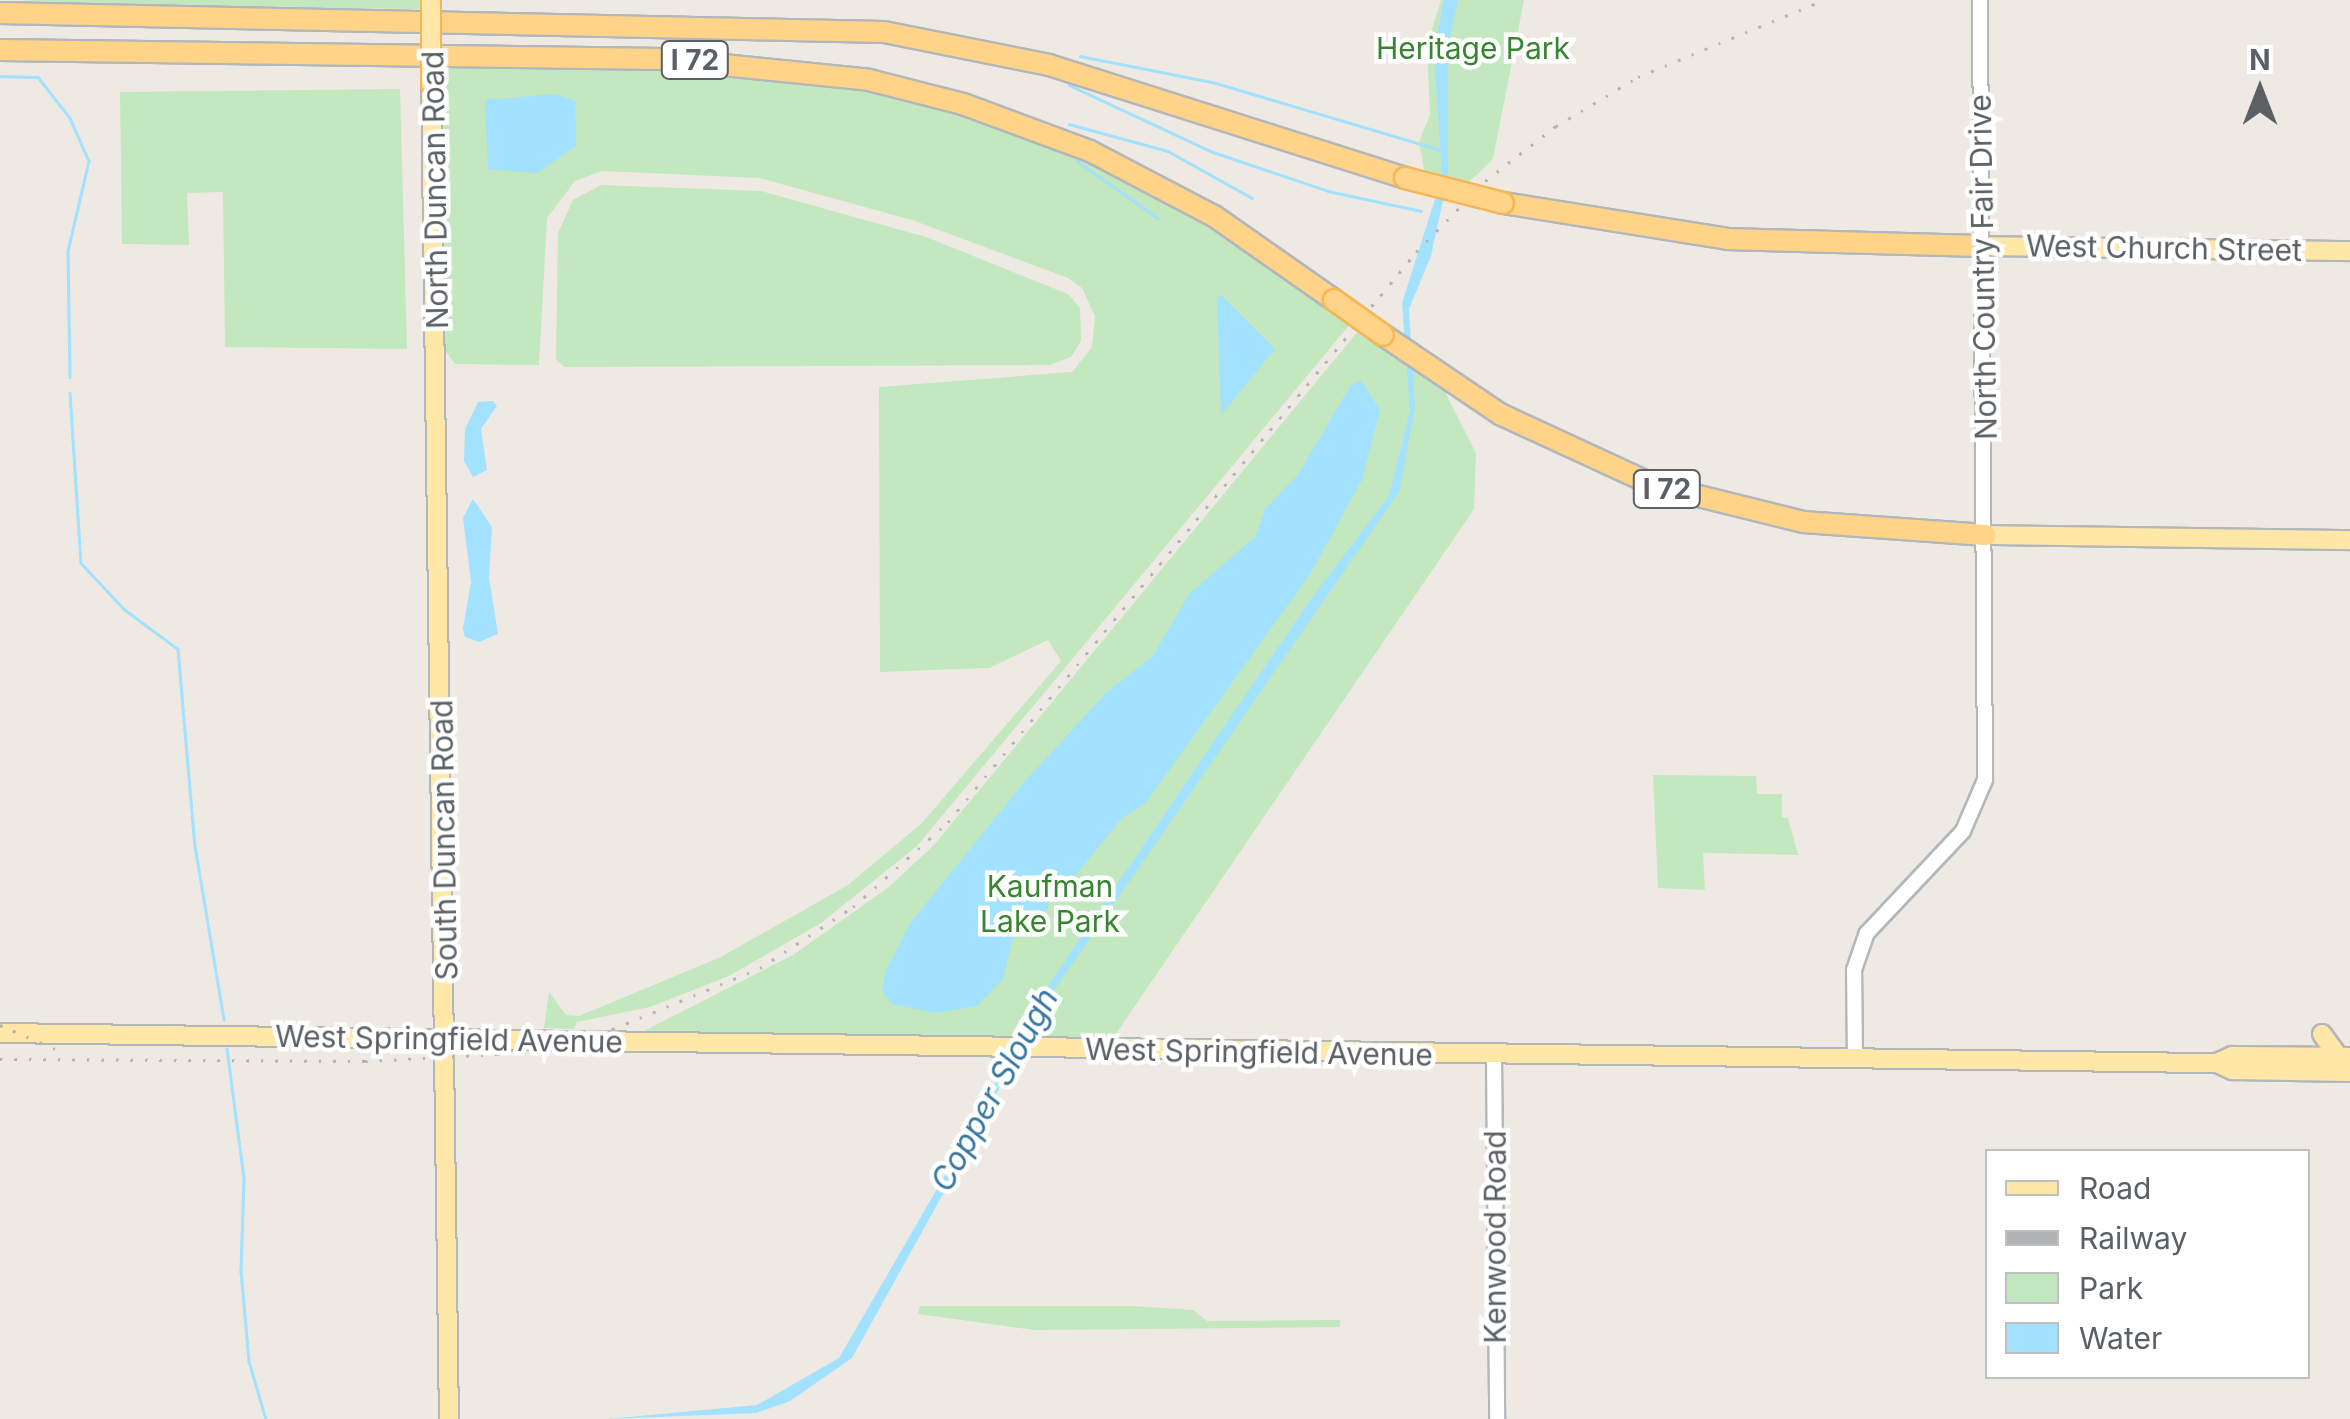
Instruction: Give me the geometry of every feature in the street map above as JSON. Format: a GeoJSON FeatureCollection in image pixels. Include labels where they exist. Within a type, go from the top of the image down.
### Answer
{"type":"FeatureCollection","features":[{"type":"Feature","properties":{"kind":"highway"},"geometry":{"type":"LineString","coordinates":[[0,13],[884,32],[1049,64],[1404,178],[1503,203],[1726,239],[1979,246]]}},
{"type":"Feature","properties":{"kind":"highway","name":"I 72"},"geometry":{"type":"LineString","coordinates":[[0,50],[664,59],[774,66],[868,80],[1012,120],[1120,166],[1214,216],[1383,336],[1536,434],[1654,485],[1803,522],[1986,534]]}},
{"type":"Feature","properties":{"kind":"main road","name":"North Duncan Road"},"geometry":{"type":"LineString","coordinates":[[431,0],[439,380]]}},
{"type":"Feature","properties":{"kind":"main road","name":"West Church Street"},"geometry":{"type":"LineString","coordinates":[[1979,246],[2350,252]]}},
{"type":"Feature","properties":{"kind":"main road","name":"South Duncan Road"},"geometry":{"type":"LineString","coordinates":[[439,380],[449,1419]]}},
{"type":"Feature","properties":{"kind":"main road"},"geometry":{"type":"LineString","coordinates":[[1986,534],[2350,540]]}},
{"type":"Feature","properties":{"kind":"main road","name":"West Springfield Avenue"},"geometry":{"type":"LineString","coordinates":[[0,1033],[2218,1064],[2232,1056],[2346,1062]]}},
{"type":"Feature","properties":{"kind":"main road"},"geometry":{"type":"LineString","coordinates":[[2322,1034],[2346,1062]]}},
{"type":"Feature","properties":{"kind":"street","name":"North Country Fair Drive"},"geometry":{"type":"LineString","coordinates":[[1854,1059],[1854,970],[1866,932],[1962,830],[1983,790],[1986,534],[1979,246],[1980,0]]}},
{"type":"Feature","properties":{"kind":"street","name":"Kenwood Road"},"geometry":{"type":"LineString","coordinates":[[1494,1055],[1497,1419]]}},
{"type":"Feature","properties":{"kind":"green space"},"geometry":{"type":"Polygon","coordinates":[[[18,0],[422,0],[422,9],[104,6],[18,0]]]}},
{"type":"Feature","properties":{"kind":"green space","name":"Heritage Park"},"geometry":{"type":"Polygon","coordinates":[[[1441,0],[1524,0],[1493,159],[1467,184],[1425,174],[1419,142],[1430,115],[1427,46],[1441,0]]]}},
{"type":"Feature","properties":{"kind":"green space"},"geometry":{"type":"Polygon","coordinates":[[[439,62],[672,66],[872,89],[966,114],[1092,161],[1187,211],[1350,324],[917,846],[821,923],[729,976],[650,1007],[577,1022],[574,1029],[544,1028],[549,992],[566,1015],[579,1016],[721,957],[848,885],[921,824],[1061,661],[1048,640],[989,668],[880,672],[879,387],[1072,372],[1092,347],[1095,316],[1082,288],[1068,278],[912,220],[759,178],[602,171],[575,181],[547,218],[539,365],[455,364],[444,349],[439,62]]]}},
{"type":"Feature","properties":{"kind":"green space"},"geometry":{"type":"Polygon","coordinates":[[[400,89],[407,349],[225,347],[223,192],[187,193],[189,245],[122,244],[120,92],[400,89]]]}},
{"type":"Feature","properties":{"kind":"green space"},"geometry":{"type":"Polygon","coordinates":[[[601,185],[761,191],[926,237],[1068,294],[1080,308],[1081,341],[1071,357],[1050,365],[564,367],[556,359],[558,233],[573,200],[601,185]]]}},
{"type":"Feature","properties":{"kind":"green space","name":"Kaufman Lake Park"},"geometry":{"type":"Polygon","coordinates":[[[1359,330],[1444,390],[1476,453],[1474,509],[1111,1041],[640,1033],[793,955],[889,887],[934,845],[1359,330]]]}},
{"type":"Feature","properties":{"kind":"green space"},"geometry":{"type":"Polygon","coordinates":[[[1653,775],[1756,776],[1757,794],[1782,794],[1782,817],[1788,818],[1798,855],[1703,853],[1705,890],[1658,888],[1653,775]]]}},
{"type":"Feature","properties":{"kind":"green space"},"geometry":{"type":"Polygon","coordinates":[[[920,1306],[1134,1306],[1193,1310],[1207,1321],[1340,1320],[1340,1327],[1035,1330],[918,1314],[920,1306]]]}},
{"type":"Feature","properties":{"kind":"water","name":"Copper Slough"},"geometry":{"type":"Polygon","coordinates":[[[1444,0],[1458,0],[1448,45],[1448,177],[1431,256],[1409,309],[1415,407],[1399,492],[1023,1035],[988,1113],[852,1358],[790,1401],[756,1413],[607,1419],[757,1405],[839,1358],[988,1101],[1020,1027],[1311,599],[1389,496],[1410,411],[1402,303],[1442,177],[1434,51],[1444,0]]]}},
{"type":"Feature","properties":{"kind":"water"},"geometry":{"type":"Polygon","coordinates":[[[555,94],[575,101],[576,146],[537,173],[488,169],[485,100],[555,94]]]}},
{"type":"Feature","properties":{"kind":"water"},"geometry":{"type":"Polygon","coordinates":[[[1221,295],[1275,349],[1221,415],[1217,298],[1221,295]]]}},
{"type":"Feature","properties":{"kind":"water"},"geometry":{"type":"Polygon","coordinates":[[[1361,381],[1380,410],[1362,480],[1310,574],[1144,805],[1122,818],[1073,878],[1050,886],[1048,908],[1012,941],[1003,979],[977,1006],[936,1013],[892,1004],[882,991],[886,970],[911,922],[1026,780],[1106,693],[1153,656],[1189,594],[1256,536],[1265,509],[1297,476],[1351,385],[1361,381]]]}},
{"type":"Feature","properties":{"kind":"water"},"geometry":{"type":"Polygon","coordinates":[[[493,401],[497,406],[481,429],[487,470],[473,477],[464,461],[465,429],[478,402],[493,401]]]}},
{"type":"Feature","properties":{"kind":"water"},"geometry":{"type":"Polygon","coordinates":[[[473,499],[492,527],[489,577],[498,634],[479,642],[465,637],[463,628],[471,582],[463,518],[473,499]]]}},
{"type":"Feature","properties":{"kind":"waterway"},"geometry":{"type":"LineString","coordinates":[[1080,56],[1216,83],[1441,150]]}},
{"type":"Feature","properties":{"kind":"waterway"},"geometry":{"type":"LineString","coordinates":[[0,76],[38,77],[70,118],[89,161],[68,251],[70,377]]}},
{"type":"Feature","properties":{"kind":"waterway"},"geometry":{"type":"LineString","coordinates":[[1069,85],[1213,152],[1328,191],[1421,211]]}},
{"type":"Feature","properties":{"kind":"waterway"},"geometry":{"type":"LineString","coordinates":[[1069,124],[1168,151],[1252,198]]}},
{"type":"Feature","properties":{"kind":"waterway"},"geometry":{"type":"LineString","coordinates":[[1077,161],[1158,218]]}},
{"type":"Feature","properties":{"kind":"waterway"},"geometry":{"type":"LineString","coordinates":[[70,393],[81,563],[124,609],[178,649],[195,846],[224,1020]]}},
{"type":"Feature","properties":{"kind":"waterway"},"geometry":{"type":"LineString","coordinates":[[227,1049],[244,1179],[241,1271],[249,1361],[266,1419]]}},
{"type":"Feature","properties":{"kind":"railway"},"geometry":{"type":"LineString","coordinates":[[0,1059],[365,1061],[498,1054],[613,1029],[760,968],[853,907],[948,822],[1416,252],[1485,181],[1556,126],[1638,77],[1824,0]]}},
{"type":"Feature","properties":{"kind":"railway"},"geometry":{"type":"LineString","coordinates":[[0,1025],[62,1052]]}}]}
